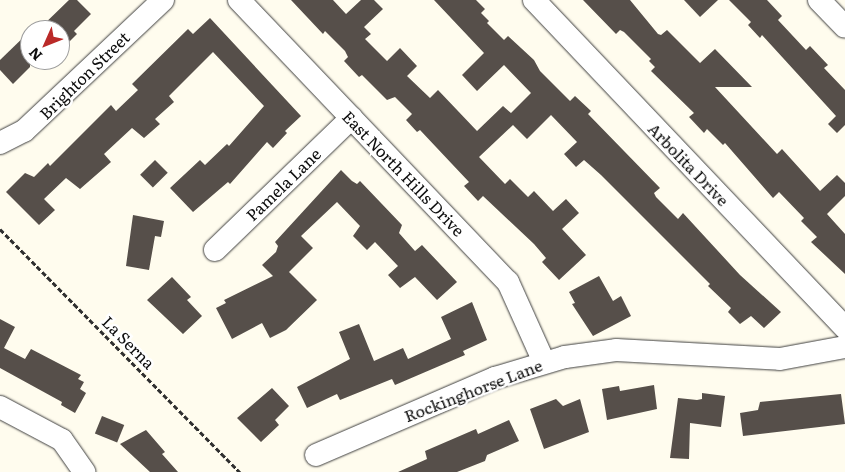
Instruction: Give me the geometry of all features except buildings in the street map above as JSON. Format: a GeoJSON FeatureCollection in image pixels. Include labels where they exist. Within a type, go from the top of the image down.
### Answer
{"type":"FeatureCollection","features":[{"type":"Feature","properties":{"kind":"street","name":"Brighton Street"},"geometry":{"type":"LineString","coordinates":[[0,144],[24,131],[163,0]]}},
{"type":"Feature","properties":{"kind":"street","name":"East North Hills Drive"},"geometry":{"type":"LineString","coordinates":[[239,0],[508,282],[544,362]]}},
{"type":"Feature","properties":{"kind":"street","name":"Arbolita Drive"},"geometry":{"type":"LineString","coordinates":[[534,0],[845,328]]}},
{"type":"Feature","properties":{"kind":"street"},"geometry":{"type":"LineString","coordinates":[[819,0],[845,27]]}},
{"type":"Feature","properties":{"kind":"street","name":"Pamela Lane"},"geometry":{"type":"LineString","coordinates":[[215,250],[351,118]]}},
{"type":"Feature","properties":{"kind":"street","name":"Rockinghorse Lane"},"geometry":{"type":"LineString","coordinates":[[316,455],[495,378],[544,362],[616,350],[780,359],[845,346]]}},
{"type":"Feature","properties":{"kind":"street"},"geometry":{"type":"LineString","coordinates":[[0,407],[62,440],[84,472]]}},
{"type":"Feature","properties":{"kind":"path","name":"La Serna"},"geometry":{"type":"LineString","coordinates":[[0,229],[240,472]]}}]}
